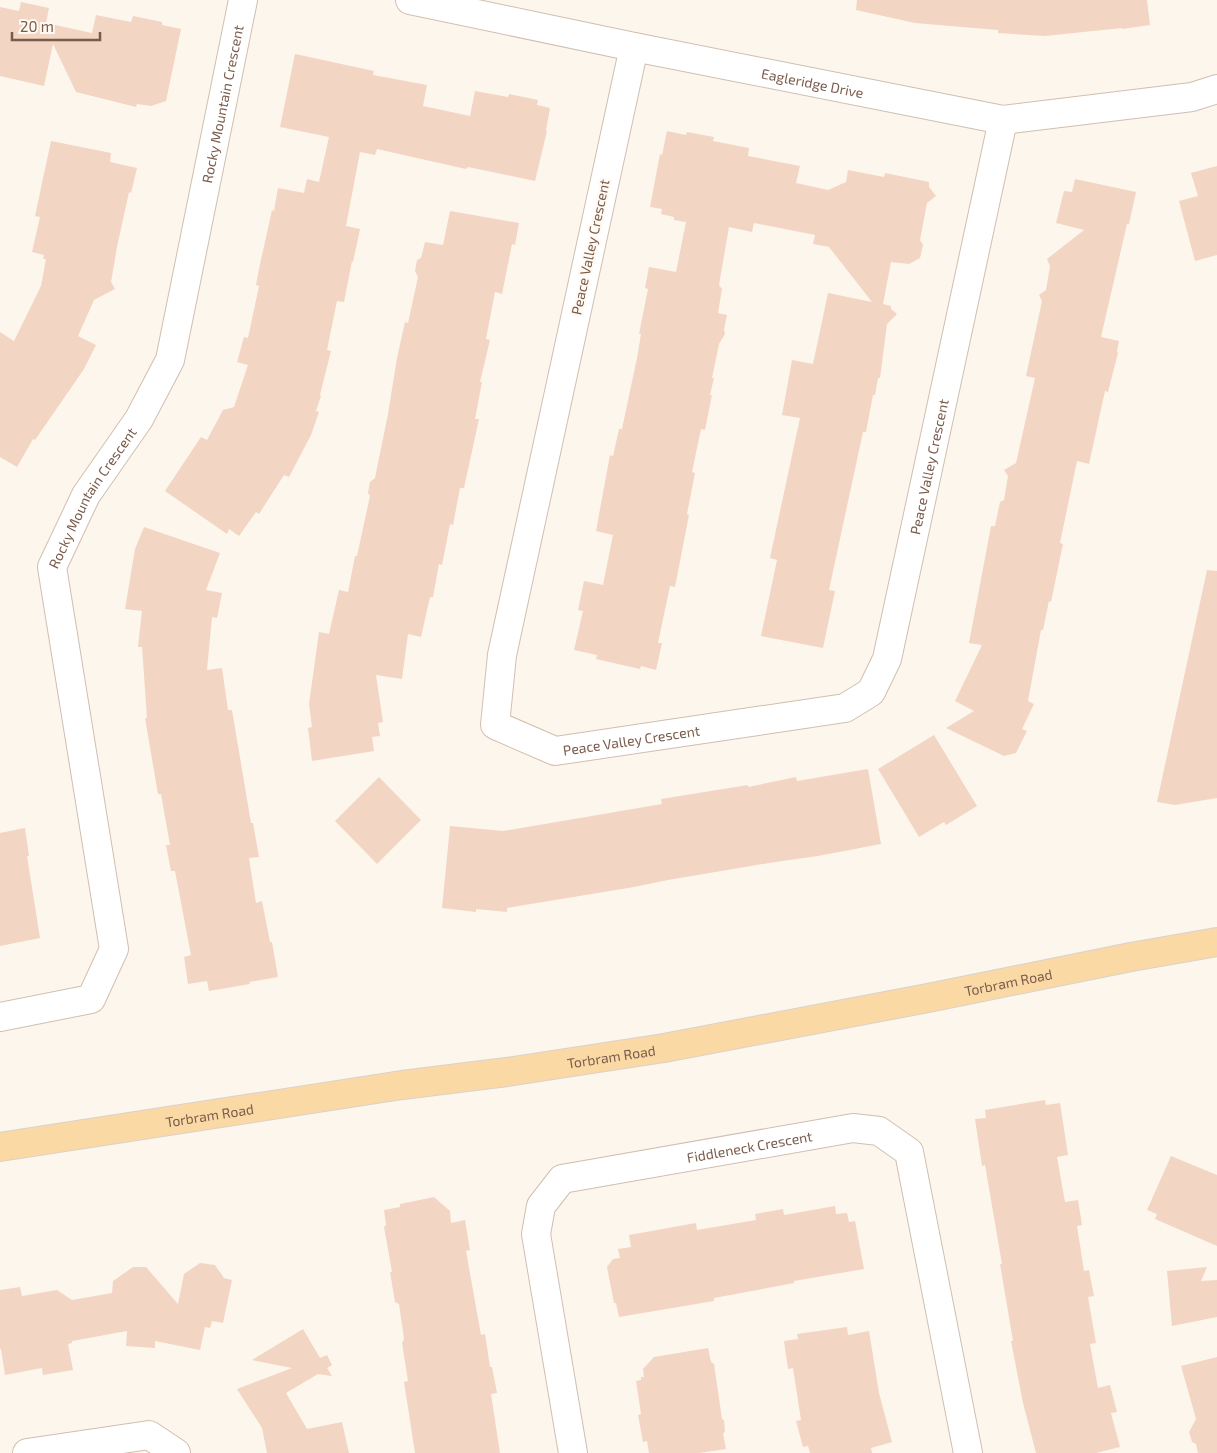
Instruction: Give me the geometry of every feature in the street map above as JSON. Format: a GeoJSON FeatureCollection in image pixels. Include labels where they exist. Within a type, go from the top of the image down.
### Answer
{"type":"FeatureCollection","features":[{"type":"Feature","properties":{"kind":"main road","name":"Torbram Road"},"geometry":{"type":"LineString","coordinates":[[0,1147],[402,1085],[507,1072],[664,1048],[1217,942]]}},
{"type":"Feature","properties":{"kind":"street","name":"Rocky Mountain Crescent"},"geometry":{"type":"LineString","coordinates":[[0,1017],[91,1000],[114,950],[52,567],[86,495],[139,420],[170,360],[243,0]]}},
{"type":"Feature","properties":{"kind":"street","name":"Eagleridge Drive"},"geometry":{"type":"LineString","coordinates":[[410,0],[453,5],[634,47],[1003,120],[1192,97],[1217,89]]}},
{"type":"Feature","properties":{"kind":"street","name":"Peace Valley Crescent"},"geometry":{"type":"LineString","coordinates":[[634,47],[502,655],[495,725],[555,751],[845,708],[871,692],[887,659],[1003,120]]}},
{"type":"Feature","properties":{"kind":"street","name":"Fiddleneck Crescent"},"geometry":{"type":"LineString","coordinates":[[573,1453],[536,1234],[541,1206],[562,1180],[853,1128],[879,1131],[909,1152],[968,1453]]}},
{"type":"Feature","properties":{"kind":"street"},"geometry":{"type":"LineString","coordinates":[[27,1453],[149,1435],[176,1453]]}},
{"type":"Feature","properties":{"kind":"building"},"geometry":{"type":"Polygon","coordinates":[[[857,0],[1147,0],[1150,25],[1045,36],[998,33],[998,30],[915,23],[856,10],[857,0]]]}},
{"type":"Feature","properties":{"kind":"building"},"geometry":{"type":"Polygon","coordinates":[[[21,2],[49,8],[46,23],[92,33],[96,15],[131,22],[133,16],[162,22],[162,25],[181,29],[166,101],[151,106],[137,104],[136,107],[76,92],[53,44],[44,86],[0,76],[0,7],[19,11],[21,2]]]}},
{"type":"Feature","properties":{"kind":"building"},"geometry":{"type":"Polygon","coordinates":[[[295,54],[374,71],[373,75],[427,85],[423,106],[470,116],[475,91],[508,97],[509,94],[538,100],[537,105],[550,108],[547,131],[535,181],[468,167],[466,169],[377,149],[375,155],[360,152],[346,226],[360,229],[344,302],[337,301],[327,350],[331,351],[316,411],[319,412],[311,435],[289,477],[284,475],[259,514],[256,512],[239,536],[229,529],[227,534],[165,491],[201,437],[207,440],[223,410],[234,407],[248,365],[237,362],[244,337],[248,338],[259,286],[256,285],[259,269],[278,188],[304,193],[307,179],[319,182],[329,137],[280,127],[295,54]]]}},
{"type":"Feature","properties":{"kind":"building"},"geometry":{"type":"Polygon","coordinates":[[[667,131],[686,135],[687,132],[714,137],[713,141],[749,148],[748,156],[800,166],[796,183],[828,190],[846,182],[848,170],[884,177],[885,173],[929,182],[929,187],[936,196],[927,203],[920,240],[923,245],[920,258],[909,264],[891,262],[883,304],[891,306],[891,309],[897,314],[887,324],[880,378],[878,378],[875,395],[873,395],[866,432],[863,432],[829,590],[835,591],[823,648],[761,636],[777,560],[770,558],[800,418],[782,415],[792,360],[813,364],[828,293],[872,302],[829,247],[813,244],[815,235],[754,223],[752,232],[729,227],[719,285],[722,289],[718,313],[727,315],[725,334],[719,344],[705,430],[701,429],[692,472],[695,473],[687,514],[689,515],[675,587],[670,586],[658,643],[662,643],[656,670],[641,666],[640,669],[596,659],[597,655],[574,650],[583,611],[578,610],[584,581],[603,585],[613,535],[596,531],[610,455],[613,456],[619,429],[622,429],[637,358],[641,334],[639,334],[648,289],[645,288],[649,267],[676,272],[686,222],[674,220],[674,217],[661,214],[662,209],[650,207],[660,154],[662,155],[667,131]]]}},
{"type":"Feature","properties":{"kind":"building"},"geometry":{"type":"Polygon","coordinates":[[[51,141],[111,153],[110,162],[137,168],[131,193],[129,192],[117,247],[111,282],[115,289],[94,300],[78,336],[96,345],[84,369],[35,440],[33,439],[17,467],[0,457],[0,332],[14,341],[41,286],[46,259],[43,259],[44,255],[32,252],[40,217],[35,216],[51,141]]]}},
{"type":"Feature","properties":{"kind":"building"},"geometry":{"type":"Polygon","coordinates":[[[1217,166],[1217,255],[1195,261],[1179,201],[1198,196],[1191,173],[1217,166]]]}},
{"type":"Feature","properties":{"kind":"building"},"geometry":{"type":"Polygon","coordinates":[[[1075,179],[1136,192],[1101,337],[1119,341],[1118,353],[1108,392],[1105,391],[1089,464],[1077,461],[1060,543],[1063,544],[1051,602],[1049,601],[1043,630],[1041,630],[1028,701],[1034,704],[1022,729],[1027,731],[1016,753],[1004,756],[946,728],[974,711],[955,701],[982,645],[969,643],[991,526],[995,526],[1000,502],[1004,500],[1008,476],[1004,470],[1016,463],[1035,378],[1026,376],[1042,301],[1039,295],[1046,290],[1050,266],[1047,259],[1084,230],[1056,223],[1064,191],[1072,192],[1075,179]]]}},
{"type":"Feature","properties":{"kind":"building"},"geometry":{"type":"Polygon","coordinates":[[[450,211],[519,223],[515,245],[512,244],[502,294],[495,292],[486,339],[490,340],[480,382],[482,382],[475,419],[479,419],[464,488],[460,488],[453,525],[450,524],[442,565],[439,564],[433,597],[430,597],[421,637],[408,634],[402,679],[376,675],[383,722],[378,723],[380,736],[372,737],[374,751],[312,761],[308,728],[312,727],[309,704],[319,632],[329,634],[339,590],[348,592],[370,496],[368,493],[370,482],[375,478],[405,322],[408,323],[418,277],[415,271],[417,260],[421,258],[425,242],[443,245],[450,211]]]}},
{"type":"Feature","properties":{"kind":"building"},"geometry":{"type":"Polygon","coordinates":[[[144,527],[220,553],[206,590],[222,593],[217,618],[212,617],[207,670],[222,668],[228,710],[232,710],[251,823],[253,823],[259,857],[249,858],[256,903],[262,901],[278,977],[209,991],[207,981],[188,984],[184,957],[191,955],[175,871],[171,871],[166,845],[170,845],[161,794],[158,794],[145,718],[147,718],[142,647],[138,647],[142,611],[125,609],[135,549],[144,527]]]}},
{"type":"Feature","properties":{"kind":"building"},"geometry":{"type":"Polygon","coordinates":[[[1207,570],[1217,571],[1217,798],[1175,805],[1157,802],[1207,570]]]}},
{"type":"Feature","properties":{"kind":"building"},"geometry":{"type":"Polygon","coordinates":[[[934,735],[977,806],[946,825],[944,822],[919,837],[878,769],[934,735]]]}},
{"type":"Feature","properties":{"kind":"building"},"geometry":{"type":"Polygon","coordinates":[[[868,769],[881,844],[507,908],[507,912],[476,909],[476,912],[442,908],[450,826],[503,831],[662,804],[661,799],[748,785],[748,787],[796,777],[797,781],[868,769]]]}},
{"type":"Feature","properties":{"kind":"building"},"geometry":{"type":"Polygon","coordinates":[[[379,777],[421,820],[377,864],[335,821],[379,777]]]}},
{"type":"Feature","properties":{"kind":"building"},"geometry":{"type":"Polygon","coordinates":[[[25,828],[29,856],[27,856],[40,938],[0,946],[0,833],[25,828]]]}},
{"type":"Feature","properties":{"kind":"building"},"geometry":{"type":"Polygon","coordinates":[[[1045,1100],[1046,1105],[1060,1103],[1068,1155],[1057,1157],[1065,1202],[1078,1200],[1082,1225],[1077,1226],[1084,1271],[1089,1270],[1094,1296],[1088,1297],[1096,1343],[1090,1344],[1098,1388],[1110,1385],[1117,1412],[1111,1413],[1120,1447],[1096,1453],[1036,1453],[1023,1403],[1011,1341],[1013,1341],[1000,1264],[1002,1264],[985,1165],[982,1166],[975,1119],[986,1118],[985,1110],[1045,1100]]]}},
{"type":"Feature","properties":{"kind":"building"},"geometry":{"type":"Polygon","coordinates":[[[1171,1156],[1217,1175],[1217,1246],[1155,1219],[1157,1214],[1147,1210],[1171,1156]]]}},
{"type":"Feature","properties":{"kind":"building"},"geometry":{"type":"Polygon","coordinates":[[[434,1197],[450,1211],[451,1223],[465,1220],[470,1250],[466,1251],[481,1335],[485,1334],[490,1367],[492,1367],[497,1393],[491,1394],[500,1453],[415,1453],[404,1382],[408,1381],[402,1343],[404,1339],[399,1304],[395,1302],[390,1272],[392,1272],[384,1227],[386,1225],[384,1210],[400,1207],[400,1204],[434,1197]]]}},
{"type":"Feature","properties":{"kind":"building"},"geometry":{"type":"Polygon","coordinates":[[[835,1206],[836,1214],[847,1213],[849,1222],[855,1221],[864,1269],[794,1281],[794,1283],[714,1298],[714,1301],[619,1317],[616,1303],[614,1303],[607,1267],[613,1259],[620,1258],[618,1249],[631,1247],[629,1235],[696,1223],[697,1230],[756,1220],[755,1214],[783,1209],[784,1215],[835,1206]]]}},
{"type":"Feature","properties":{"kind":"building"},"geometry":{"type":"Polygon","coordinates":[[[200,1263],[215,1265],[224,1278],[232,1280],[223,1323],[212,1321],[210,1328],[205,1327],[200,1350],[155,1341],[155,1348],[126,1346],[127,1331],[72,1341],[72,1343],[68,1344],[73,1370],[43,1375],[42,1368],[5,1375],[0,1349],[0,1290],[20,1287],[22,1296],[57,1290],[72,1300],[112,1293],[113,1281],[133,1267],[146,1267],[178,1304],[184,1274],[200,1263]]]}},
{"type":"Feature","properties":{"kind":"building"},"geometry":{"type":"Polygon","coordinates":[[[1207,1267],[1201,1281],[1217,1280],[1217,1317],[1172,1326],[1167,1271],[1207,1267]]]}},
{"type":"Feature","properties":{"kind":"building"},"geometry":{"type":"Polygon","coordinates":[[[847,1327],[848,1335],[869,1331],[879,1393],[892,1442],[871,1448],[872,1453],[810,1453],[808,1446],[803,1447],[796,1421],[801,1420],[793,1368],[788,1369],[784,1341],[798,1339],[797,1334],[847,1327]]]}},
{"type":"Feature","properties":{"kind":"building"},"geometry":{"type":"Polygon","coordinates":[[[303,1329],[320,1358],[327,1355],[332,1365],[327,1368],[332,1376],[318,1374],[286,1393],[307,1429],[342,1422],[349,1453],[267,1453],[262,1428],[237,1389],[292,1368],[252,1360],[303,1329]]]}},
{"type":"Feature","properties":{"kind":"building"},"geometry":{"type":"Polygon","coordinates":[[[708,1348],[711,1362],[714,1364],[722,1419],[724,1420],[725,1431],[723,1434],[726,1449],[699,1453],[649,1453],[647,1441],[643,1442],[638,1415],[641,1414],[636,1381],[644,1377],[643,1369],[654,1357],[708,1348]]]}},
{"type":"Feature","properties":{"kind":"building"},"geometry":{"type":"Polygon","coordinates":[[[1217,1357],[1217,1453],[1198,1453],[1196,1444],[1192,1442],[1189,1432],[1196,1419],[1181,1366],[1217,1357]]]}}]}
